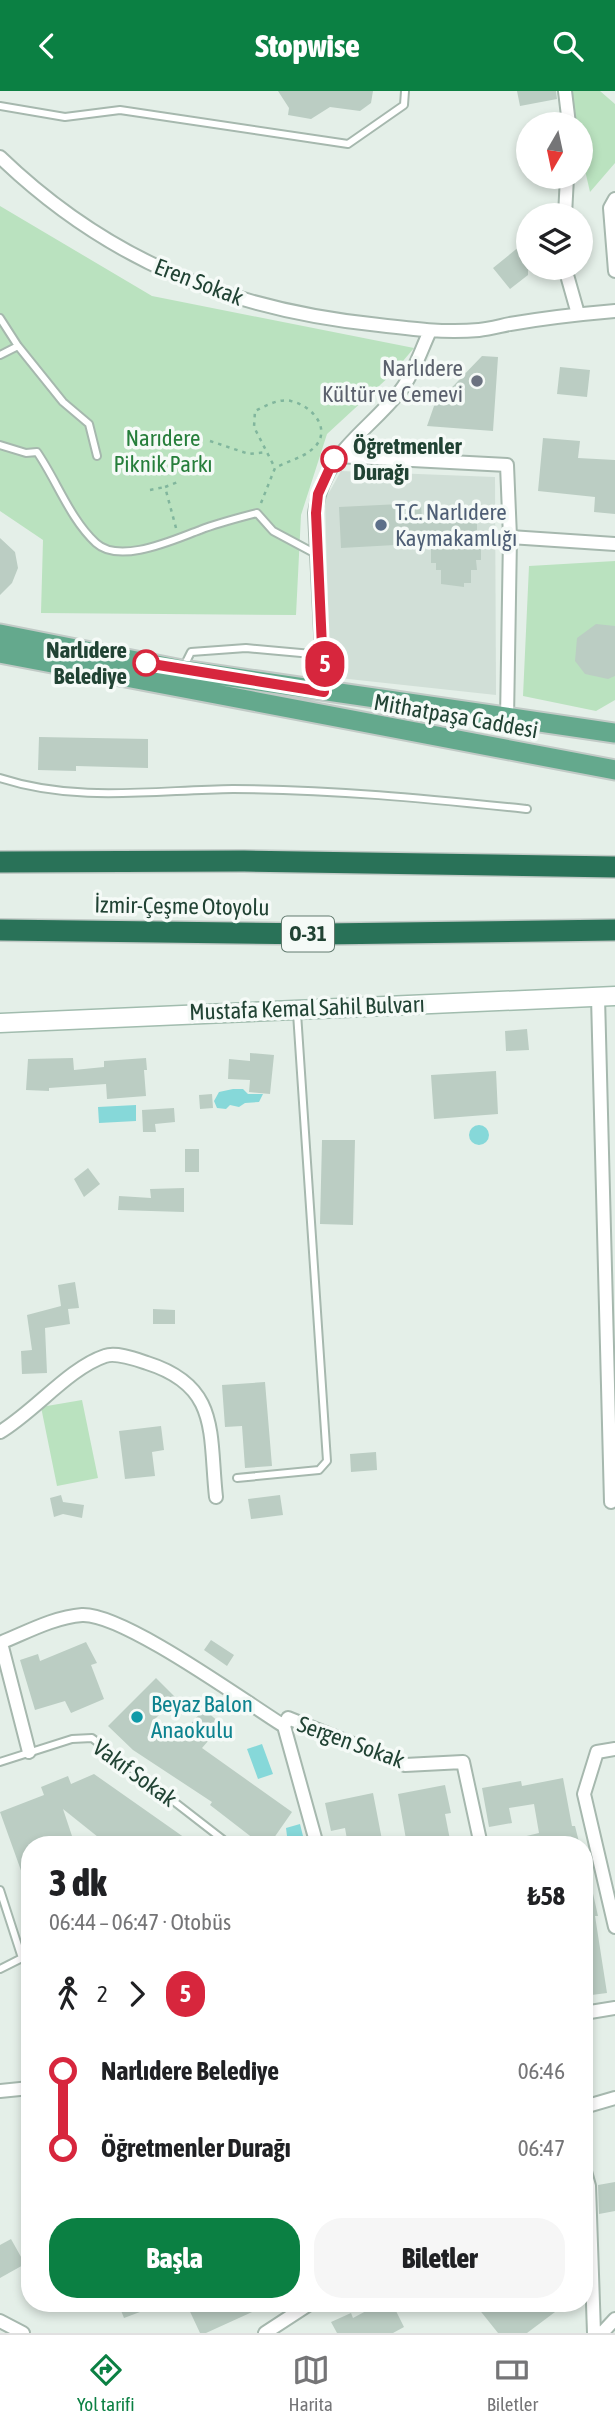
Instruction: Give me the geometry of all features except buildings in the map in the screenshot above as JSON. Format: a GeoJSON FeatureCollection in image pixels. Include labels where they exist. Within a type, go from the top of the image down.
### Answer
{"type":"FeatureCollection","features":[{"type":"Feature","properties":{"kind":"highway","name":"İzmir-Çeşme Otoyolu"},"geometry":{"type":"LineString","coordinates":[[0,862],[244,861],[615,867]]}},
{"type":"Feature","properties":{"kind":"highway","name":"İzmir-Çeşme Otoyolu"},"geometry":{"type":"LineString","coordinates":[[0,930],[323,934],[615,930]]}},
{"type":"Feature","properties":{"kind":"highway"},"geometry":{"type":"LineString","coordinates":[[0,942],[323,934]]}},
{"type":"Feature","properties":{"kind":"main road","name":"Mithatpaşa Caddesi"},"geometry":{"type":"LineString","coordinates":[[0,634],[182,670],[615,733]]}},
{"type":"Feature","properties":{"kind":"main road","name":"Mithatpaşa Caddesi"},"geometry":{"type":"LineString","coordinates":[[0,653],[615,770]]}},
{"type":"Feature","properties":{"kind":"main road","name":"Mustafa Kemal Sahil Bulvarı"},"geometry":{"type":"LineString","coordinates":[[0,1023],[606,996]]}},
{"type":"Feature","properties":{"kind":"street"},"geometry":{"type":"LineString","coordinates":[[565,91],[568,112]]}},
{"type":"Feature","properties":{"kind":"street","name":"Eren Sokak"},"geometry":{"type":"LineString","coordinates":[[0,156],[70,214],[132,257],[220,294],[293,314],[429,331],[481,330],[578,314],[615,311]]}},
{"type":"Feature","properties":{"kind":"street"},"geometry":{"type":"LineString","coordinates":[[615,199],[610,208],[615,271]]}},
{"type":"Feature","properties":{"kind":"street"},"geometry":{"type":"LineString","coordinates":[[568,280],[578,314]]}},
{"type":"Feature","properties":{"kind":"street"},"geometry":{"type":"LineString","coordinates":[[324,692],[318,494],[336,456],[400,390],[429,331]]}},
{"type":"Feature","properties":{"kind":"street"},"geometry":{"type":"LineString","coordinates":[[336,456],[507,465],[510,537],[507,719]]}},
{"type":"Feature","properties":{"kind":"street"},"geometry":{"type":"LineString","coordinates":[[510,537],[615,544]]}},
{"type":"Feature","properties":{"kind":"street"},"geometry":{"type":"LineString","coordinates":[[606,996],[611,1502]]}},
{"type":"Feature","properties":{"kind":"street"},"geometry":{"type":"LineString","coordinates":[[0,1431],[16,1422],[68,1378],[106,1355],[130,1357],[169,1370],[189,1384],[206,1407],[216,1497]]}},
{"type":"Feature","properties":{"kind":"street"},"geometry":{"type":"LineString","coordinates":[[29,1752],[0,1643],[52,1622],[83,1615],[125,1625],[284,1726],[315,1836]]}},
{"type":"Feature","properties":{"kind":"street","name":"Sergen Sokak"},"geometry":{"type":"LineString","coordinates":[[284,1726],[288,1718],[405,1765],[463,1762],[479,1836]]}},
{"type":"Feature","properties":{"kind":"street"},"geometry":{"type":"LineString","coordinates":[[615,1749],[597,1752],[584,1794],[615,1927]]}},
{"type":"Feature","properties":{"kind":"street"},"geometry":{"type":"LineString","coordinates":[[593,2012],[615,2008]]}},
{"type":"Feature","properties":{"kind":"street"},"geometry":{"type":"LineString","coordinates":[[0,2091],[21,2089]]}},
{"type":"Feature","properties":{"kind":"street"},"geometry":{"type":"LineString","coordinates":[[593,2104],[615,2098]]}},
{"type":"Feature","properties":{"kind":"street"},"geometry":{"type":"LineString","coordinates":[[265,2333],[297,2312]]}},
{"type":"Feature","properties":{"kind":"street"},"geometry":{"type":"LineString","coordinates":[[593,2312],[594,2333]]}},
{"type":"Feature","properties":{"kind":"street"},"geometry":{"type":"LineString","coordinates":[[602,2333],[615,2319]]}},
{"type":"Feature","properties":{"kind":"street"},"geometry":{"type":"LineString","coordinates":[[0,2321],[23,2333]]}},
{"type":"Feature","properties":{"kind":"lane"},"geometry":{"type":"LineString","coordinates":[[0,106],[65,117],[120,110],[348,144],[404,105],[405,91]]}},
{"type":"Feature","properties":{"kind":"lane"},"geometry":{"type":"LineString","coordinates":[[0,318],[18,346],[63,402],[89,424],[97,456]]}},
{"type":"Feature","properties":{"kind":"lane"},"geometry":{"type":"LineString","coordinates":[[0,355],[18,346]]}},
{"type":"Feature","properties":{"kind":"lane"},"geometry":{"type":"LineString","coordinates":[[0,445],[26,453],[37,452],[77,520],[98,545],[126,551],[163,545],[257,513],[273,531],[318,555]]}},
{"type":"Feature","properties":{"kind":"lane"},"geometry":{"type":"LineString","coordinates":[[182,670],[191,652],[246,648],[325,656]]}},
{"type":"Feature","properties":{"kind":"lane"},"geometry":{"type":"LineString","coordinates":[[0,778],[39,790],[71,794],[230,789],[345,791],[527,809]]}},
{"type":"Feature","properties":{"kind":"lane"},"geometry":{"type":"LineString","coordinates":[[237,1478],[319,1470],[327,1461],[297,1009]]}},
{"type":"Feature","properties":{"kind":"lane","name":"Vakıf Sokak"},"geometry":{"type":"LineString","coordinates":[[0,1762],[72,1739],[92,1738],[218,1836]]}},
{"type":"Feature","properties":{"kind":"lane"},"geometry":{"type":"LineString","coordinates":[[0,1890],[21,1955]]}},
{"type":"Feature","properties":{"kind":"lane"},"geometry":{"type":"LineString","coordinates":[[0,1969],[21,1958]]}},
{"type":"Feature","properties":{"kind":"path"},"geometry":{"type":"LineString","coordinates":[[257,513],[275,468],[311,451],[321,437],[322,424],[311,409],[289,400],[255,411],[254,427],[275,468]]}},
{"type":"Feature","properties":{"kind":"path"},"geometry":{"type":"LineString","coordinates":[[210,441],[249,454],[267,452]]}},
{"type":"Feature","properties":{"kind":"path"},"geometry":{"type":"LineString","coordinates":[[150,490],[178,482]]}},
{"type":"Feature","properties":{"kind":"path"},"geometry":{"type":"LineString","coordinates":[[165,487],[179,538]]}},
{"type":"Feature","properties":{"kind":"shaded area"},"geometry":{"type":"Polygon","coordinates":[[[341,471],[495,477],[496,695],[330,677],[325,500],[341,471]]]}},
{"type":"Feature","properties":{"kind":"green space"},"geometry":{"type":"Polygon","coordinates":[[[568,91],[600,91],[615,104],[615,163],[593,189],[593,112],[572,112],[568,91]]]}},
{"type":"Feature","properties":{"kind":"green space","name":"Narıdere Piknik Parkı"},"geometry":{"type":"Polygon","coordinates":[[[0,206],[152,296],[414,348],[392,374],[327,434],[301,515],[296,615],[41,613],[43,540],[0,511],[0,206]]]}},
{"type":"Feature","properties":{"kind":"green space"},"geometry":{"type":"Polygon","coordinates":[[[615,561],[615,700],[596,711],[523,696],[529,566],[615,561]]]}},
{"type":"Feature","properties":{"kind":"green space"},"geometry":{"type":"Polygon","coordinates":[[[82,1400],[98,1478],[57,1486],[41,1407],[82,1400]]]}},
{"type":"Feature","properties":{"kind":"water"},"geometry":{"type":"Polygon","coordinates":[[[243,1089],[248,1094],[263,1094],[259,1102],[245,1103],[239,1107],[230,1105],[226,1109],[217,1108],[214,1101],[219,1092],[243,1089]]]}},
{"type":"Feature","properties":{"kind":"water"},"geometry":{"type":"Polygon","coordinates":[[[136,1105],[136,1121],[99,1123],[98,1107],[136,1105]]]}},
{"type":"Feature","properties":{"kind":"water"},"geometry":{"type":"Polygon","coordinates":[[[479,1125],[486,1128],[489,1135],[486,1142],[479,1145],[472,1142],[469,1135],[472,1128],[479,1125]]]}},
{"type":"Feature","properties":{"kind":"water"},"geometry":{"type":"Polygon","coordinates":[[[262,1744],[273,1774],[258,1779],[247,1749],[262,1744]]]}},
{"type":"Feature","properties":{"kind":"water"},"geometry":{"type":"Polygon","coordinates":[[[300,1824],[303,1836],[287,1836],[286,1828],[300,1824]]]}},
{"type":"Feature","properties":{"kind":"bus line","name":"5"},"geometry":{"type":"LineString","coordinates":[[146,663],[324,692],[325,656],[316,513],[318,494],[334,459]]}},
{"type":"Feature","properties":{"kind":"place","name":"Narlıdere Kültür ve Cemevi"},"geometry":{"type":"Point","coordinates":[477,381]}},
{"type":"Feature","properties":{"kind":"place","name":"Öğretmenler Durağı"},"geometry":{"type":"Point","coordinates":[334,459]}},
{"type":"Feature","properties":{"kind":"place","name":"T.C. Narlıdere Kaymakamlığı"},"geometry":{"type":"Point","coordinates":[381,525]}},
{"type":"Feature","properties":{"kind":"place","name":"Narlıdere Belediye"},"geometry":{"type":"Point","coordinates":[146,663]}},
{"type":"Feature","properties":{"kind":"place","name":"Beyaz Balon Anaokulu"},"geometry":{"type":"Point","coordinates":[137,1717]}}]}
